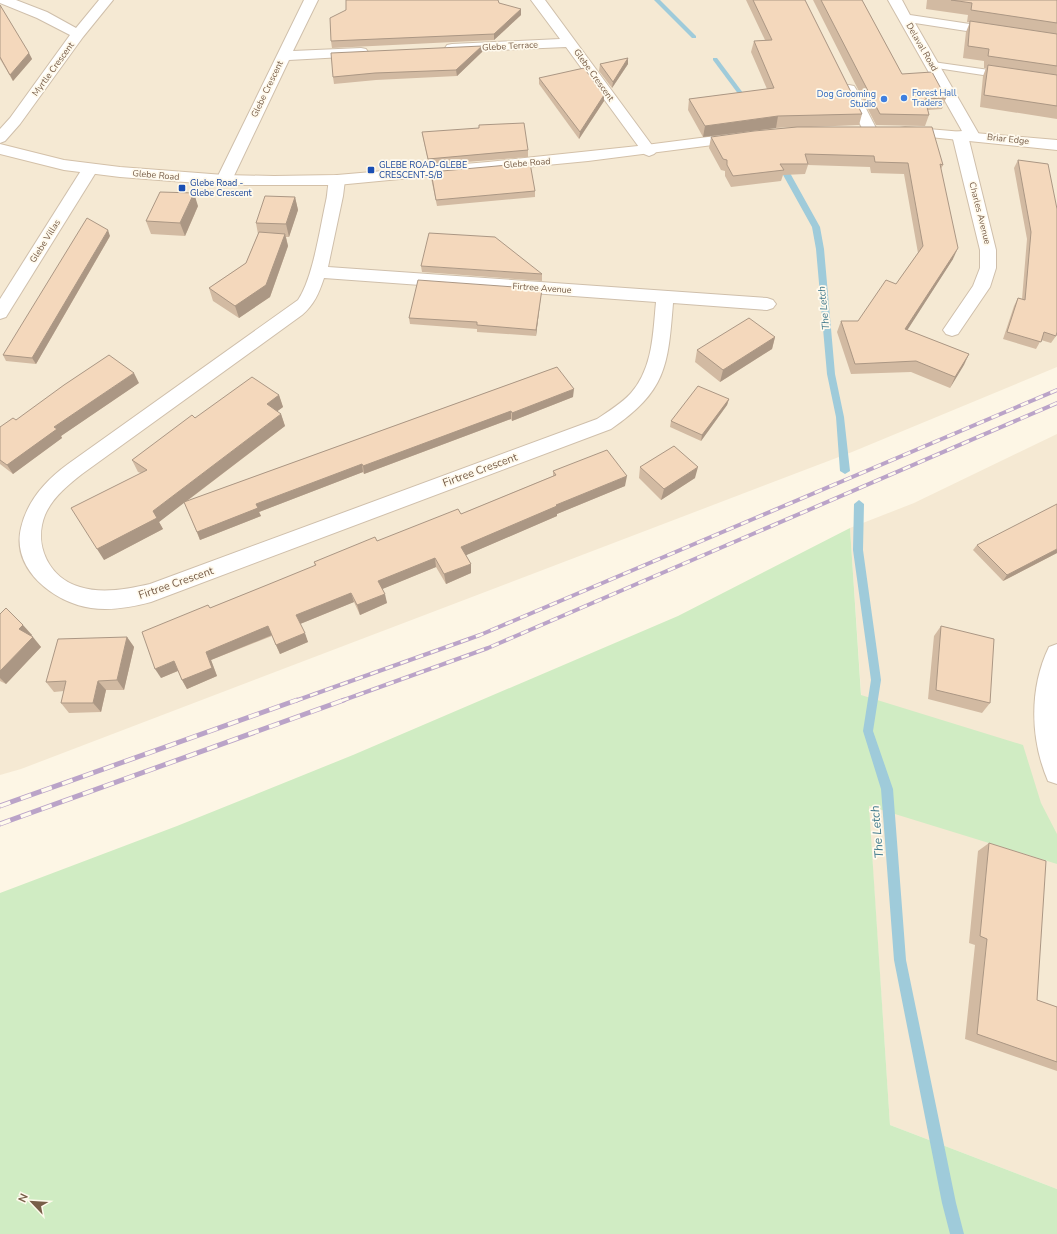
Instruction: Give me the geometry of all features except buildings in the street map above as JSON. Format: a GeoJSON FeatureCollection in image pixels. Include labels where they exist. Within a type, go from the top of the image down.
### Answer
{"type":"FeatureCollection","features":[{"type":"Feature","properties":{"kind":"street"},"geometry":{"type":"LineString","coordinates":[[4,0],[42,15],[78,34]]}},
{"type":"Feature","properties":{"kind":"street","name":"Myrtle Crescent"},"geometry":{"type":"LineString","coordinates":[[0,138],[15,121],[78,34],[106,0]]}},
{"type":"Feature","properties":{"kind":"street","name":"Glebe Crescent"},"geometry":{"type":"LineString","coordinates":[[224,180],[311,0]]}},
{"type":"Feature","properties":{"kind":"street","name":"Glebe Crescent"},"geometry":{"type":"LineString","coordinates":[[538,0],[649,151]]}},
{"type":"Feature","properties":{"kind":"street","name":"Delaval Road"},"geometry":{"type":"LineString","coordinates":[[895,0],[932,65],[966,135]]}},
{"type":"Feature","properties":{"kind":"street"},"geometry":{"type":"LineString","coordinates":[[906,18],[1057,41]]}},
{"type":"Feature","properties":{"kind":"street","name":"Glebe Terrace"},"geometry":{"type":"LineString","coordinates":[[442,49],[570,43]]}},
{"type":"Feature","properties":{"kind":"street"},"geometry":{"type":"LineString","coordinates":[[283,56],[370,52]]}},
{"type":"Feature","properties":{"kind":"street"},"geometry":{"type":"LineString","coordinates":[[844,77],[876,131],[966,135]]}},
{"type":"Feature","properties":{"kind":"street","name":"Briar Edge"},"geometry":{"type":"LineString","coordinates":[[966,135],[1057,145]]}},
{"type":"Feature","properties":{"kind":"street","name":"Charles Avenue"},"geometry":{"type":"LineString","coordinates":[[952,330],[981,287],[988,268],[988,250],[966,135]]}},
{"type":"Feature","properties":{"kind":"street","name":"Glebe Road"},"geometry":{"type":"LineString","coordinates":[[0,149],[64,165],[90,169],[224,180],[295,181],[337,180],[649,151],[753,136]]}},
{"type":"Feature","properties":{"kind":"street","name":"Glebe Villas"},"geometry":{"type":"LineString","coordinates":[[0,313],[7,290],[90,169]]}},
{"type":"Feature","properties":{"kind":"street","name":"Firtree Crescent"},"geometry":{"type":"LineString","coordinates":[[337,180],[335,196],[318,272],[310,295],[304,304],[75,469],[63,478],[47,495],[35,515],[30,534],[31,549],[37,567],[49,580],[67,592],[90,599],[128,599],[151,593],[604,424],[624,412],[639,398],[653,376],[659,360],[665,298]]}},
{"type":"Feature","properties":{"kind":"street","name":"Firtree Avenue"},"geometry":{"type":"LineString","coordinates":[[318,272],[665,298],[767,304]]}},
{"type":"Feature","properties":{"kind":"street"},"geometry":{"type":"LineString","coordinates":[[1057,654],[1048,680],[1046,715],[1051,753],[1057,772]]}},
{"type":"Feature","properties":{"kind":"lane"},"geometry":{"type":"LineString","coordinates":[[932,65],[1012,76]]}},
{"type":"Feature","properties":{"kind":"shaded area"},"geometry":{"type":"Polygon","coordinates":[[[0,0],[1057,0],[1057,367],[852,452],[21,769],[0,775],[0,0]]]}},
{"type":"Feature","properties":{"kind":"shaded area"},"geometry":{"type":"Polygon","coordinates":[[[1057,434],[1057,1189],[890,1125],[850,528],[914,503],[1057,434]]]}},
{"type":"Feature","properties":{"kind":"green space"},"geometry":{"type":"Polygon","coordinates":[[[850,528],[861,695],[1023,745],[1041,803],[1057,834],[1057,864],[869,806],[890,1125],[1057,1189],[1057,1234],[0,1234],[0,893],[177,826],[353,755],[678,616],[850,528]]]}},
{"type":"Feature","properties":{"kind":"waterway","name":"The Letch"},"geometry":{"type":"LineString","coordinates":[[657,0],[694,37]]}},
{"type":"Feature","properties":{"kind":"waterway","name":"The Letch"},"geometry":{"type":"LineString","coordinates":[[715,59],[747,102]]}},
{"type":"Feature","properties":{"kind":"waterway","name":"The Letch"},"geometry":{"type":"LineString","coordinates":[[781,164],[816,227],[820,249],[831,374],[840,417],[845,471]]}},
{"type":"Feature","properties":{"kind":"waterway","name":"The Letch"},"geometry":{"type":"LineString","coordinates":[[859,504],[858,550],[876,680],[868,731],[887,789],[900,960],[949,1203],[957,1234]]}},
{"type":"Feature","properties":{"kind":"railway"},"geometry":{"type":"LineString","coordinates":[[295,701],[480,635],[1057,390]]}},
{"type":"Feature","properties":{"kind":"railway"},"geometry":{"type":"LineString","coordinates":[[341,701],[488,648],[1057,403]]}},
{"type":"Feature","properties":{"kind":"railway"},"geometry":{"type":"LineString","coordinates":[[0,806],[297,700]]}},
{"type":"Feature","properties":{"kind":"railway"},"geometry":{"type":"LineString","coordinates":[[0,824],[344,700]]}},
{"type":"Feature","properties":{"kind":"place","name":"Forest Hall Traders"},"geometry":{"type":"Point","coordinates":[904,98]}},
{"type":"Feature","properties":{"kind":"place","name":"Dog Grooming Studio"},"geometry":{"type":"Point","coordinates":[884,99]}},
{"type":"Feature","properties":{"kind":"place","name":"GLEBE ROAD-GLEBE CRESCENT-S/B"},"geometry":{"type":"Point","coordinates":[371,170]}},
{"type":"Feature","properties":{"kind":"place","name":"Glebe Road - Glebe Crescent"},"geometry":{"type":"Point","coordinates":[182,188]}}]}
